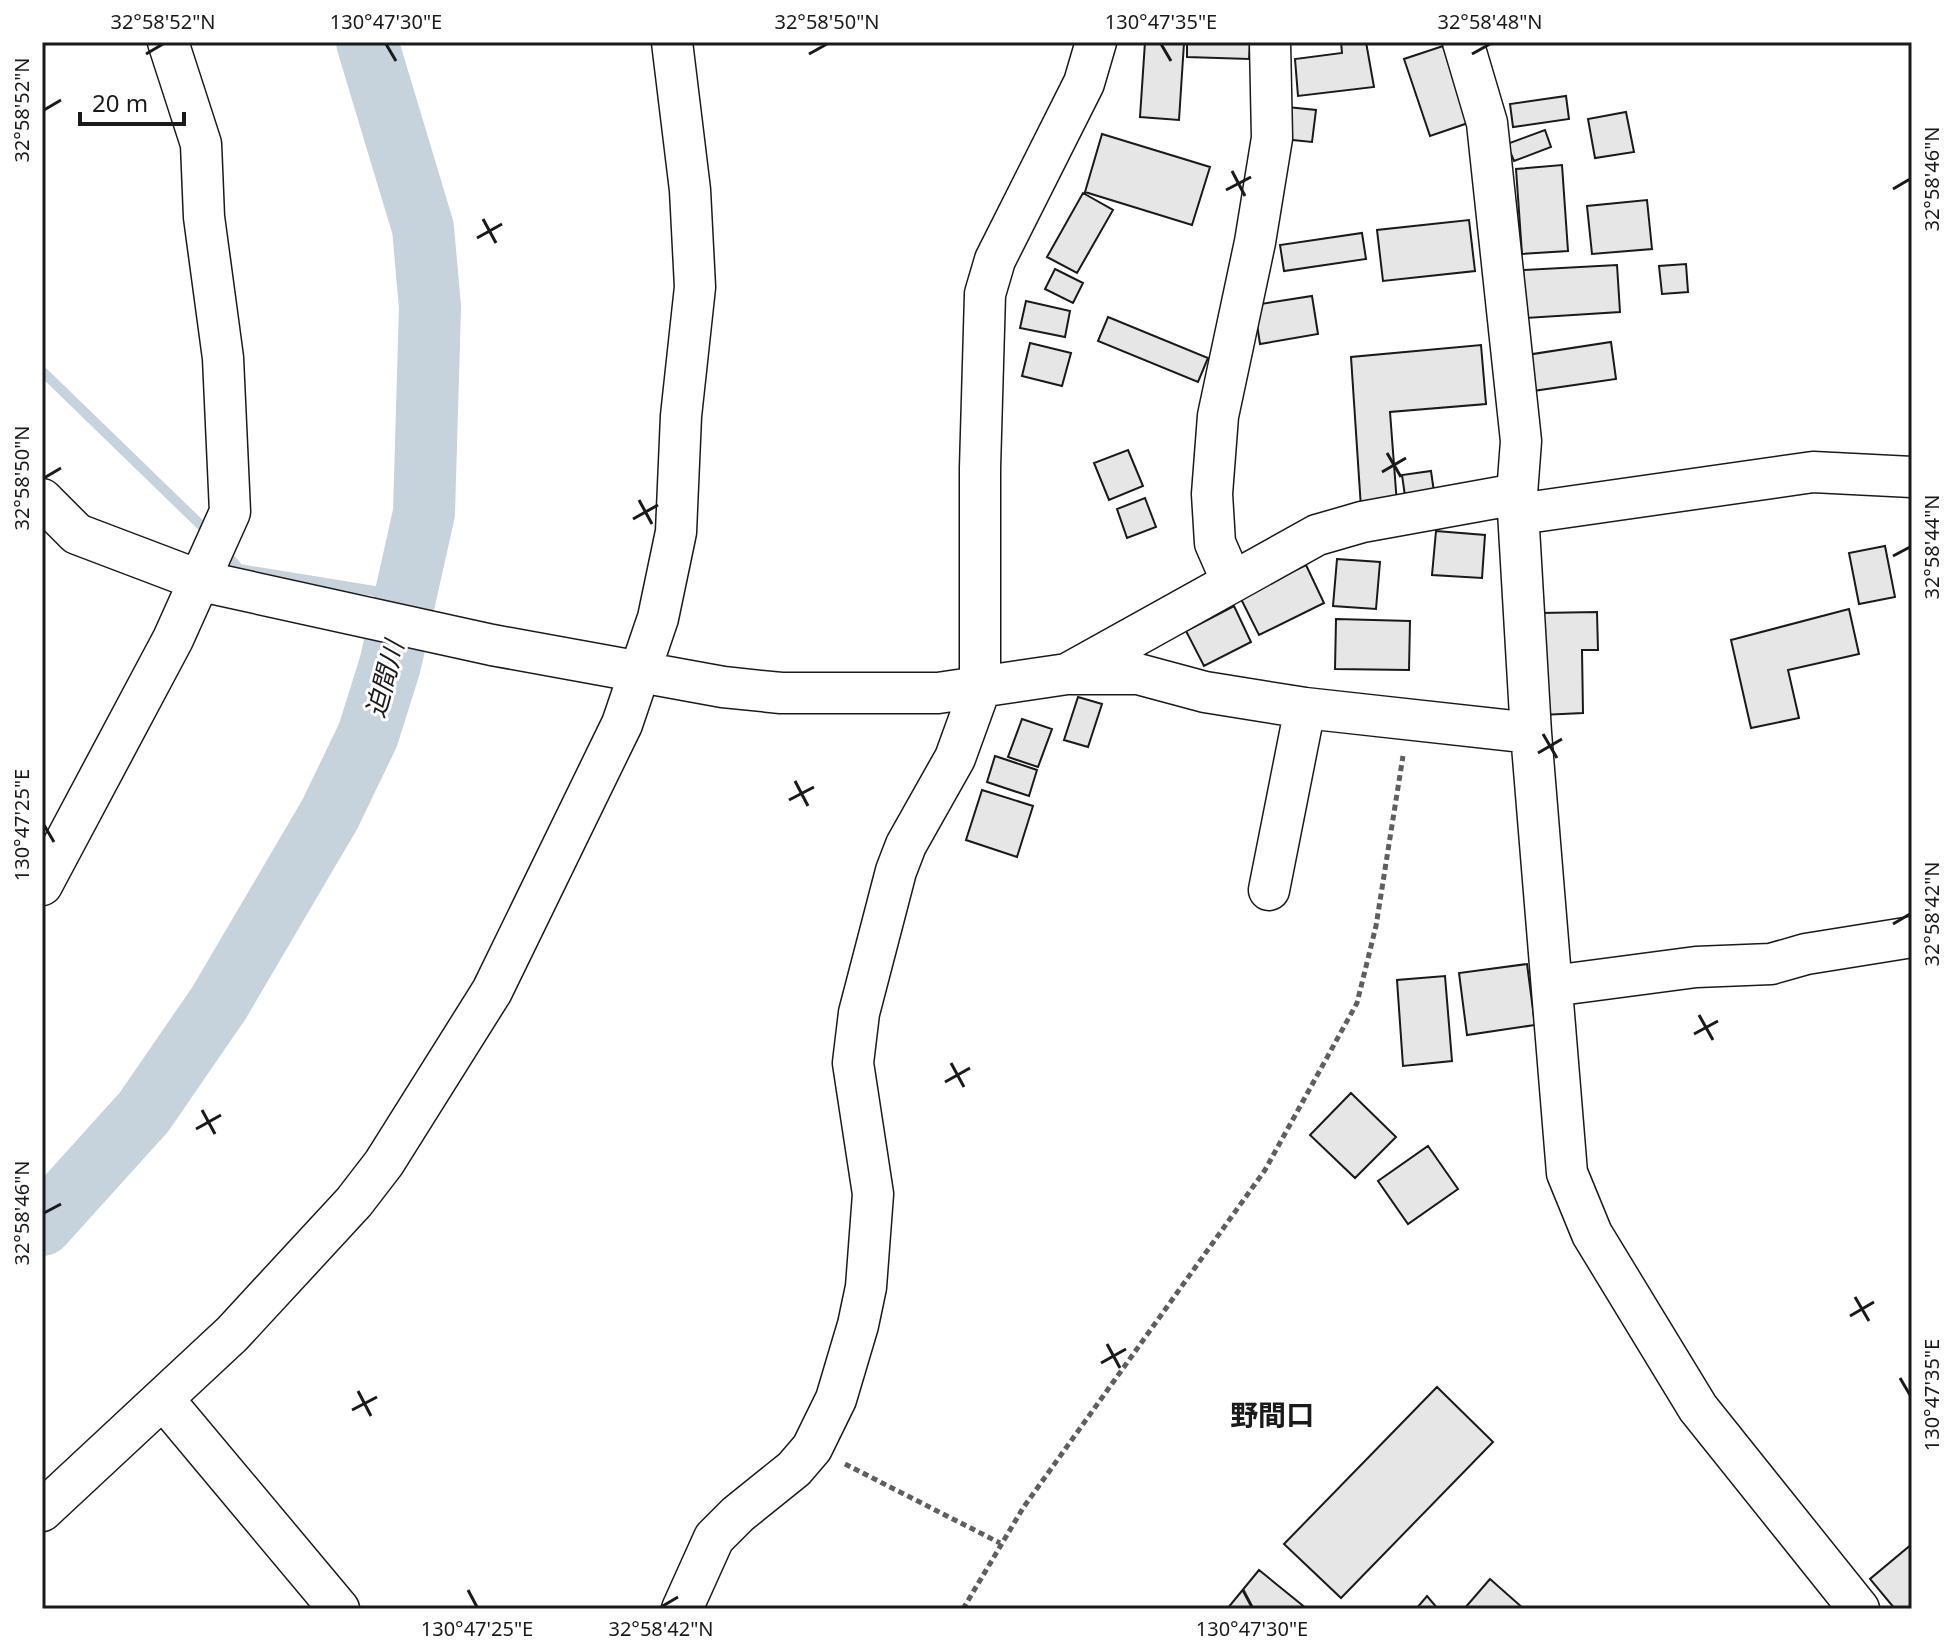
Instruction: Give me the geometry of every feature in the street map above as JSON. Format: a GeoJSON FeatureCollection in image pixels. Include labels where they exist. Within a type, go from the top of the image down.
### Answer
{"type":"FeatureCollection","features":[{"type":"Feature","properties":{"kind":"street"},"geometry":{"type":"LineString","coordinates":[[42,885],[70,839],[201,581],[230,512],[223,358],[204,217],[201,144],[168,42]]}},
{"type":"Feature","properties":{"kind":"street"},"geometry":{"type":"LineString","coordinates":[[42,1511],[164,1400],[354,1202],[419,1112],[492,991],[622,724],[658,618],[676,532],[681,416],[695,287],[690,190],[672,42]]}},
{"type":"Feature","properties":{"kind":"street"},"geometry":{"type":"LineString","coordinates":[[682,1609],[714,1538],[738,1514],[794,1469],[812,1448],[836,1399],[866,1287],[873,1194],[853,1063],[859,1013],[896,871],[906,845],[955,758],[980,689],[980,468],[985,294],[995,260],[1084,83],[1096,42]]}},
{"type":"Feature","properties":{"kind":"street"},"geometry":{"type":"LineString","coordinates":[[1232,582],[1215,543],[1212,494],[1218,416],[1255,242],[1272,138],[1270,42]]}},
{"type":"Feature","properties":{"kind":"street"},"geometry":{"type":"LineString","coordinates":[[1463,42],[1487,123],[1521,441],[1518,504],[1531,733],[1567,1173],[1592,1234],[1698,1408],[1859,1609]]}},
{"type":"Feature","properties":{"kind":"street"},"geometry":{"type":"LineString","coordinates":[[1067,674],[1305,541],[1338,528],[1518,504],[1813,472],[1912,477]]}},
{"type":"Feature","properties":{"kind":"street"},"geometry":{"type":"LineString","coordinates":[[42,499],[77,534],[201,581],[492,645],[723,687],[781,693],[938,693],[1067,674],[1138,674],[1205,692],[1305,708],[1531,733]]}},
{"type":"Feature","properties":{"kind":"street"},"geometry":{"type":"LineString","coordinates":[[1269,890],[1305,708]]}},
{"type":"Feature","properties":{"kind":"street"},"geometry":{"type":"LineString","coordinates":[[1552,986],[1696,967],[1771,964],[1806,954],[1912,937]]}},
{"type":"Feature","properties":{"kind":"street"},"geometry":{"type":"LineString","coordinates":[[164,1400],[339,1609]]}},
{"type":"Feature","properties":{"kind":"path"},"geometry":{"type":"LineString","coordinates":[[963,1609],[1000,1543],[1125,1362],[1265,1170],[1357,1003],[1376,926],[1399,802],[1407,720]]}},
{"type":"Feature","properties":{"kind":"path"},"geometry":{"type":"LineString","coordinates":[[812,1448],[1000,1543]]}},
{"type":"Feature","properties":{"kind":"building"},"geometry":{"type":"Polygon","coordinates":[[[1145,42],[1184,43],[1179,120],[1140,117],[1145,42]]]}},
{"type":"Feature","properties":{"kind":"building"},"geometry":{"type":"Polygon","coordinates":[[[1187,42],[1250,42],[1249,59],[1187,57],[1187,42]]]}},
{"type":"Feature","properties":{"kind":"building"},"geometry":{"type":"Polygon","coordinates":[[[1341,42],[1366,42],[1374,87],[1298,96],[1295,59],[1342,53],[1341,42]]]}},
{"type":"Feature","properties":{"kind":"building"},"geometry":{"type":"Polygon","coordinates":[[[1443,46],[1468,123],[1430,136],[1404,59],[1443,46]]]}},
{"type":"Feature","properties":{"kind":"building"},"geometry":{"type":"Polygon","coordinates":[[[1566,96],[1569,119],[1513,127],[1510,104],[1566,96]]]}},
{"type":"Feature","properties":{"kind":"building"},"geometry":{"type":"Polygon","coordinates":[[[1287,107],[1316,110],[1312,142],[1283,139],[1287,107]]]}},
{"type":"Feature","properties":{"kind":"building"},"geometry":{"type":"Polygon","coordinates":[[[1626,112],[1634,152],[1595,158],[1588,119],[1626,112]]]}},
{"type":"Feature","properties":{"kind":"building"},"geometry":{"type":"Polygon","coordinates":[[[1545,130],[1551,147],[1514,161],[1507,144],[1545,130]]]}},
{"type":"Feature","properties":{"kind":"building"},"geometry":{"type":"Polygon","coordinates":[[[1102,134],[1210,167],[1192,225],[1085,192],[1102,134]]]}},
{"type":"Feature","properties":{"kind":"building"},"geometry":{"type":"Polygon","coordinates":[[[1562,165],[1568,251],[1522,254],[1516,169],[1562,165]]]}},
{"type":"Feature","properties":{"kind":"building"},"geometry":{"type":"Polygon","coordinates":[[[1083,193],[1113,210],[1077,273],[1047,257],[1083,193]]]}},
{"type":"Feature","properties":{"kind":"building"},"geometry":{"type":"Polygon","coordinates":[[[1647,200],[1652,249],[1592,254],[1587,206],[1647,200]]]}},
{"type":"Feature","properties":{"kind":"building"},"geometry":{"type":"Polygon","coordinates":[[[1469,220],[1475,271],[1383,281],[1377,230],[1469,220]]]}},
{"type":"Feature","properties":{"kind":"building"},"geometry":{"type":"Polygon","coordinates":[[[1362,233],[1366,259],[1284,271],[1280,245],[1362,233]]]}},
{"type":"Feature","properties":{"kind":"building"},"geometry":{"type":"Polygon","coordinates":[[[1686,264],[1688,292],[1662,294],[1659,266],[1686,264]]]}},
{"type":"Feature","properties":{"kind":"building"},"geometry":{"type":"Polygon","coordinates":[[[1617,265],[1620,312],[1526,318],[1523,270],[1617,265]]]}},
{"type":"Feature","properties":{"kind":"building"},"geometry":{"type":"Polygon","coordinates":[[[1055,269],[1083,283],[1073,303],[1045,289],[1055,269]]]}},
{"type":"Feature","properties":{"kind":"building"},"geometry":{"type":"Polygon","coordinates":[[[1312,296],[1318,334],[1260,344],[1254,305],[1312,296]]]}},
{"type":"Feature","properties":{"kind":"building"},"geometry":{"type":"Polygon","coordinates":[[[1026,301],[1070,311],[1065,337],[1020,328],[1026,301]]]}},
{"type":"Feature","properties":{"kind":"building"},"geometry":{"type":"Polygon","coordinates":[[[1108,317],[1208,358],[1198,382],[1098,341],[1108,317]]]}},
{"type":"Feature","properties":{"kind":"building"},"geometry":{"type":"Polygon","coordinates":[[[1611,342],[1616,379],[1526,392],[1520,356],[1611,342]]]}},
{"type":"Feature","properties":{"kind":"building"},"geometry":{"type":"Polygon","coordinates":[[[1030,343],[1071,353],[1062,386],[1022,376],[1030,343]]]}},
{"type":"Feature","properties":{"kind":"building"},"geometry":{"type":"Polygon","coordinates":[[[1481,345],[1486,404],[1390,412],[1397,504],[1361,508],[1351,357],[1481,345]]]}},
{"type":"Feature","properties":{"kind":"building"},"geometry":{"type":"Polygon","coordinates":[[[1128,450],[1143,486],[1109,500],[1094,463],[1128,450]]]}},
{"type":"Feature","properties":{"kind":"building"},"geometry":{"type":"Polygon","coordinates":[[[1431,471],[1434,492],[1405,496],[1402,475],[1431,471]]]}},
{"type":"Feature","properties":{"kind":"building"},"geometry":{"type":"Polygon","coordinates":[[[1145,498],[1156,527],[1127,538],[1117,509],[1145,498]]]}},
{"type":"Feature","properties":{"kind":"building"},"geometry":{"type":"Polygon","coordinates":[[[1436,531],[1485,535],[1482,578],[1432,575],[1436,531]]]}},
{"type":"Feature","properties":{"kind":"building"},"geometry":{"type":"Polygon","coordinates":[[[1885,546],[1895,597],[1859,604],[1849,553],[1885,546]]]}},
{"type":"Feature","properties":{"kind":"building"},"geometry":{"type":"Polygon","coordinates":[[[1337,559],[1380,562],[1376,609],[1333,606],[1337,559]]]}},
{"type":"Feature","properties":{"kind":"building"},"geometry":{"type":"Polygon","coordinates":[[[1306,565],[1324,603],[1259,635],[1240,597],[1306,565]]]}},
{"type":"Feature","properties":{"kind":"building"},"geometry":{"type":"Polygon","coordinates":[[[1234,606],[1251,642],[1204,666],[1186,631],[1234,606]]]}},
{"type":"Feature","properties":{"kind":"building"},"geometry":{"type":"Polygon","coordinates":[[[1849,609],[1859,654],[1788,670],[1799,718],[1751,728],[1731,640],[1849,609]]]}},
{"type":"Feature","properties":{"kind":"building"},"geometry":{"type":"Polygon","coordinates":[[[1597,612],[1598,650],[1582,650],[1583,713],[1541,715],[1540,613],[1597,612]]]}},
{"type":"Feature","properties":{"kind":"building"},"geometry":{"type":"Polygon","coordinates":[[[1336,619],[1410,621],[1409,670],[1335,669],[1336,619]]]}},
{"type":"Feature","properties":{"kind":"building"},"geometry":{"type":"Polygon","coordinates":[[[1078,697],[1102,704],[1088,747],[1064,740],[1078,697]]]}},
{"type":"Feature","properties":{"kind":"building"},"geometry":{"type":"Polygon","coordinates":[[[1022,719],[1052,729],[1038,767],[1008,757],[1022,719]]]}},
{"type":"Feature","properties":{"kind":"building"},"geometry":{"type":"Polygon","coordinates":[[[995,756],[1037,770],[1029,796],[987,782],[995,756]]]}},
{"type":"Feature","properties":{"kind":"building"},"geometry":{"type":"Polygon","coordinates":[[[982,790],[1033,806],[1017,857],[966,840],[982,790]]]}},
{"type":"Feature","properties":{"kind":"building"},"geometry":{"type":"Polygon","coordinates":[[[1527,964],[1535,1025],[1467,1035],[1459,973],[1527,964]]]}},
{"type":"Feature","properties":{"kind":"building"},"geometry":{"type":"Polygon","coordinates":[[[1445,976],[1452,1061],[1403,1066],[1397,980],[1445,976]]]}},
{"type":"Feature","properties":{"kind":"building"},"geometry":{"type":"Polygon","coordinates":[[[1351,1093],[1396,1137],[1355,1178],[1310,1135],[1351,1093]]]}},
{"type":"Feature","properties":{"kind":"building"},"geometry":{"type":"Polygon","coordinates":[[[1428,1146],[1458,1189],[1408,1224],[1378,1181],[1428,1146]]]}},
{"type":"Feature","properties":{"kind":"building"},"geometry":{"type":"Polygon","coordinates":[[[1437,1387],[1493,1442],[1341,1598],[1284,1544],[1437,1387]]]}},
{"type":"Feature","properties":{"kind":"building"},"geometry":{"type":"Polygon","coordinates":[[[1912,1544],[1912,1609],[1895,1609],[1870,1579],[1912,1544]]]}},
{"type":"Feature","properties":{"kind":"building"},"geometry":{"type":"Polygon","coordinates":[[[1259,1570],[1307,1609],[1227,1609],[1259,1570]]]}},
{"type":"Feature","properties":{"kind":"building"},"geometry":{"type":"Polygon","coordinates":[[[1490,1579],[1524,1609],[1464,1609],[1490,1579]]]}},
{"type":"Feature","properties":{"kind":"building"},"geometry":{"type":"Polygon","coordinates":[[[1427,1596],[1438,1609],[1416,1609],[1427,1596]]]}},
{"type":"Feature","properties":{"kind":"waterway","name":"迫間川"},"geometry":{"type":"LineString","coordinates":[[42,1225],[144,1112],[219,1003],[330,814],[368,735],[390,665],[424,513],[430,307],[423,228],[367,42]]}},
{"type":"Feature","properties":{"kind":"waterway"},"geometry":{"type":"LineString","coordinates":[[42,371],[210,534]]}},
{"type":"Feature","properties":{"kind":"waterway"},"geometry":{"type":"LineString","coordinates":[[222,549],[239,569],[405,596]]}},
{"type":"Feature","properties":{"kind":"district","name":"野間口"},"geometry":{"type":"Point","coordinates":[1272,1414]}}]}
